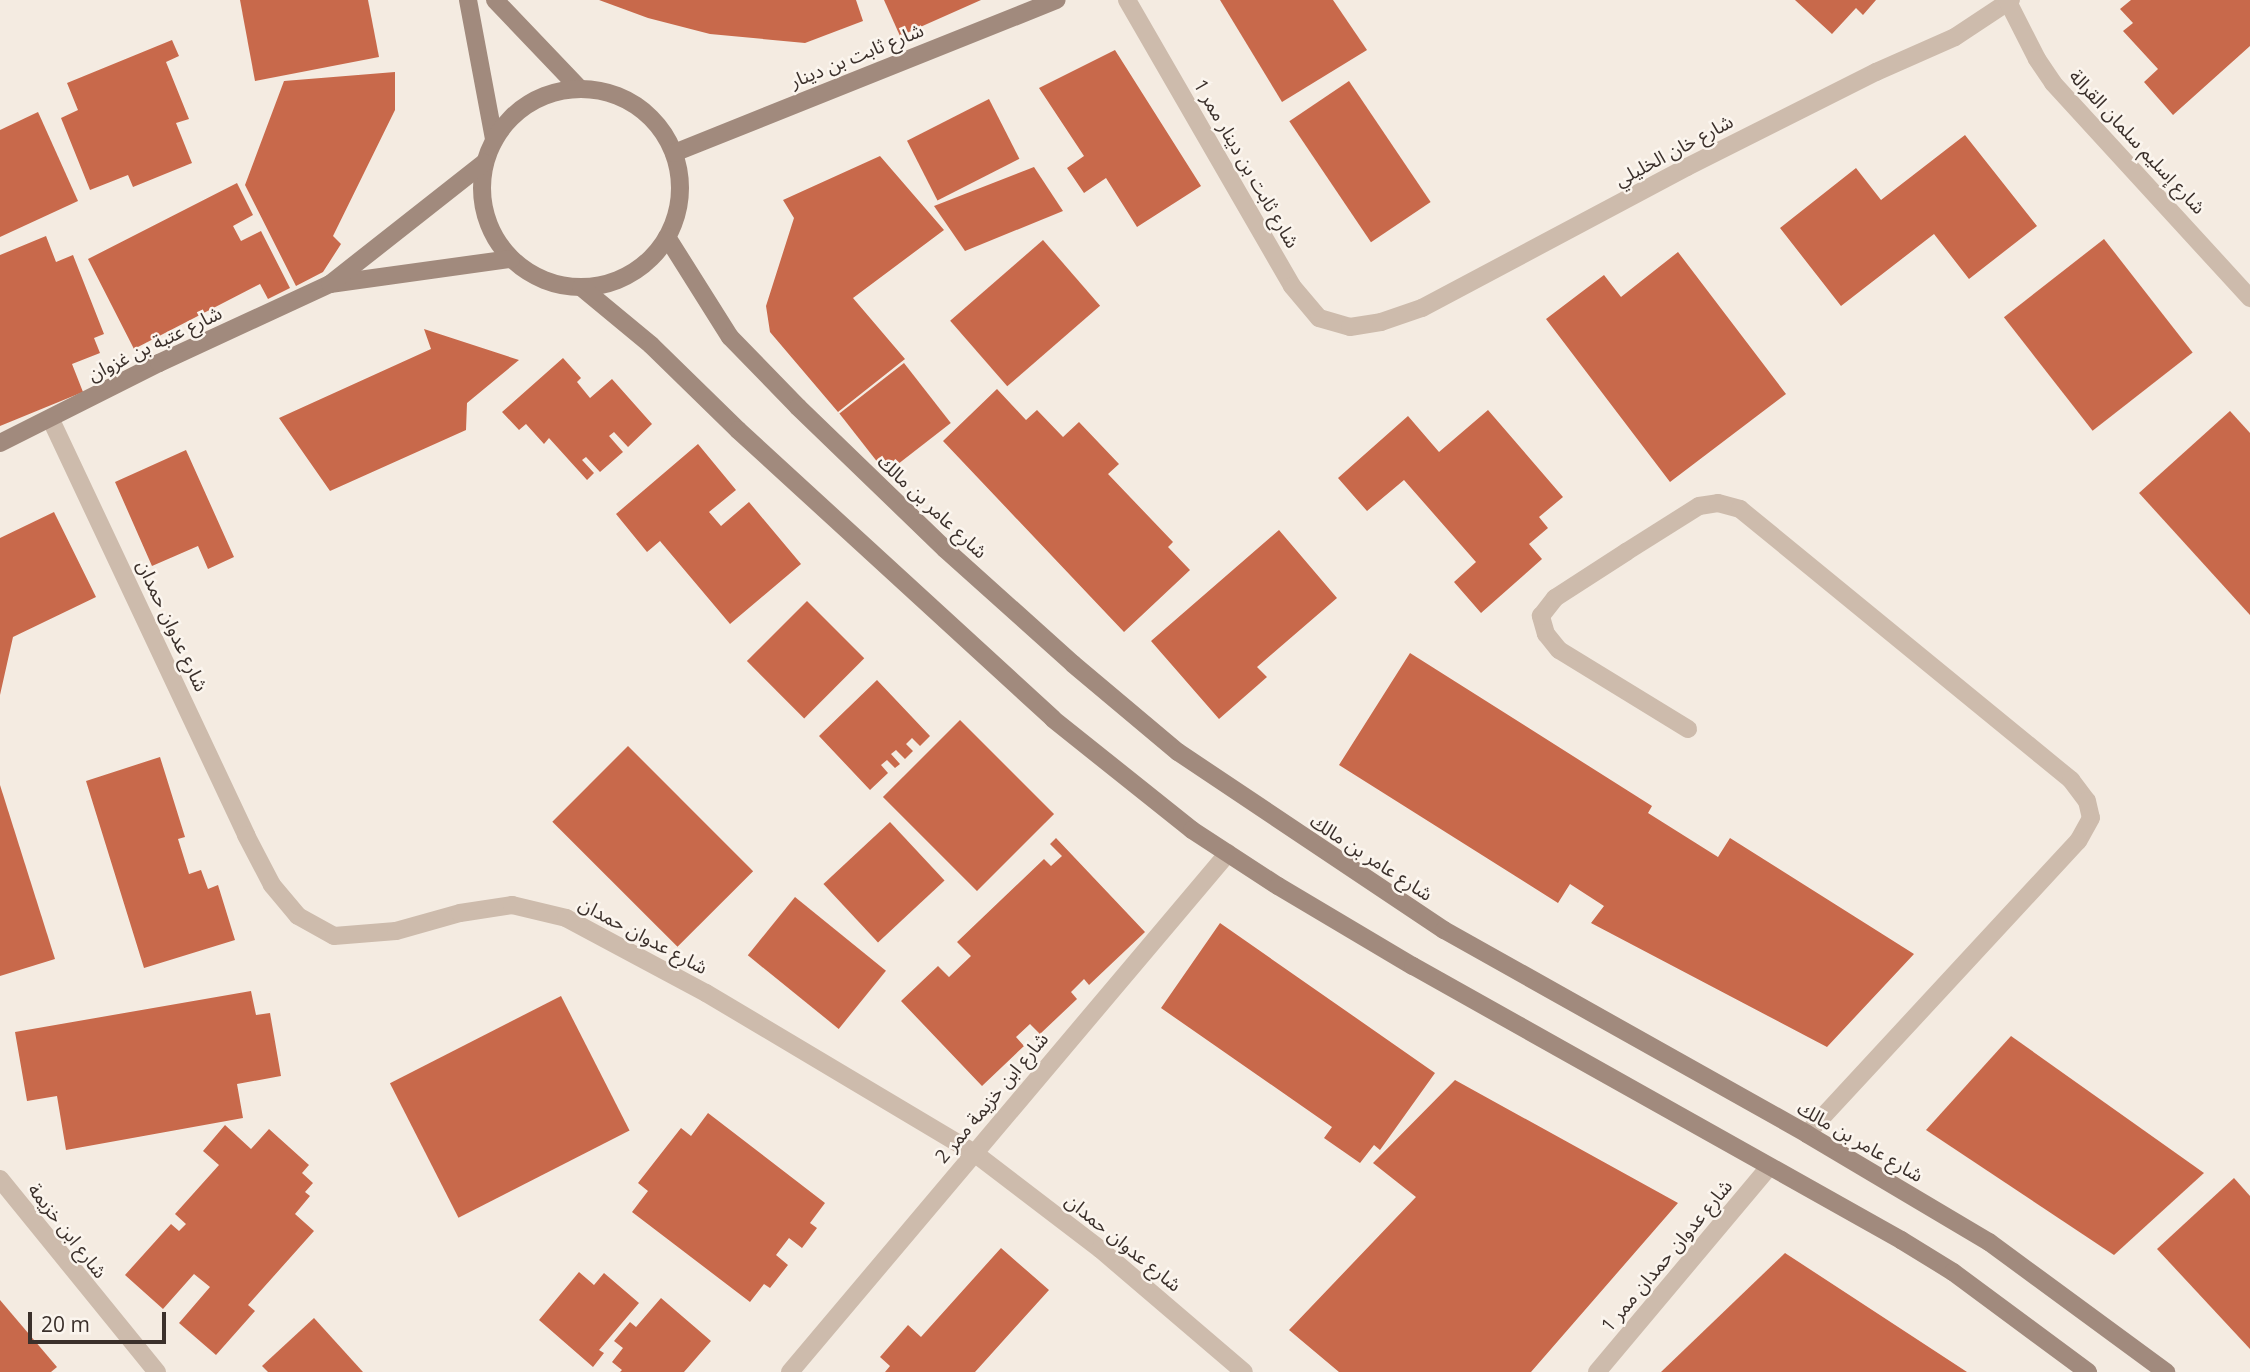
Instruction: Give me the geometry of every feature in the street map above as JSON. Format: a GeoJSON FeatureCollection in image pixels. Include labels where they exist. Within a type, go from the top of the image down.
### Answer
{"type":"FeatureCollection","features":[{"type":"Feature","properties":{"kind":"street"},"geometry":{"type":"LineString","coordinates":[[468,0],[494,139]]}},
{"type":"Feature","properties":{"kind":"street"},"geometry":{"type":"LineString","coordinates":[[495,0],[580,89]]}},
{"type":"Feature","properties":{"kind":"street","name":"شارع ثابت بن دينار"},"geometry":{"type":"LineString","coordinates":[[674,153],[1057,0]]}},
{"type":"Feature","properties":{"kind":"street","name":"شارع ثابت بن دينار ممر 1"},"geometry":{"type":"LineString","coordinates":[[1127,0],[1292,286],[1320,317],[1350,327]]}},
{"type":"Feature","properties":{"kind":"street","name":"شارع خان الخليلي"},"geometry":{"type":"LineString","coordinates":[[1350,327],[1381,322],[1422,307],[1722,149],[1875,72],[1955,37],[2009,1]]}},
{"type":"Feature","properties":{"kind":"street","name":"شارع إسليم سلمان القرالة"},"geometry":{"type":"LineString","coordinates":[[2009,1],[2037,59],[2053,83],[2250,298]]}},
{"type":"Feature","properties":{"kind":"street"},"geometry":{"type":"LineString","coordinates":[[580,89],[606,92],[630,101],[651,117],[674,153],[680,187],[677,212],[667,237],[652,257],[631,273],[607,284],[581,287],[544,279],[511,259],[495,238],[485,214],[481,189],[484,163],[494,139],[510,118],[531,102],[554,92],[580,89]]}},
{"type":"Feature","properties":{"kind":"street","name":"شارع عتبة بن غزوان"},"geometry":{"type":"LineString","coordinates":[[0,443],[51,420],[159,363],[330,284],[484,163]]}},
{"type":"Feature","properties":{"kind":"street","name":"شارع عامر بن مالك"},"geometry":{"type":"LineString","coordinates":[[667,237],[730,337],[798,407],[945,549],[1073,664],[1178,752],[1444,930],[1807,1134],[1989,1242],[2166,1372]]}},
{"type":"Feature","properties":{"kind":"street","name":"شارع عتبة بن غزوان"},"geometry":{"type":"LineString","coordinates":[[330,284],[511,259]]}},
{"type":"Feature","properties":{"kind":"street"},"geometry":{"type":"LineString","coordinates":[[581,287],[651,345],[738,430],[1053,719],[1192,830],[1413,966],[1942,1266],[2088,1372]]}},
{"type":"Feature","properties":{"kind":"street","name":"شارع عدوان حمدان"},"geometry":{"type":"LineString","coordinates":[[51,420],[246,835],[272,885],[298,916],[334,936],[396,931],[460,913],[512,905],[566,918],[706,993],[973,1152],[1100,1250],[1244,1372]]}},
{"type":"Feature","properties":{"kind":"street"},"geometry":{"type":"LineString","coordinates":[[1688,729],[1559,650],[1546,634],[1541,616],[1555,598],[1626,552],[1699,506],[1718,503],[1740,509],[2071,780],[2087,801],[2091,818],[2078,841],[1807,1134]]}},
{"type":"Feature","properties":{"kind":"street","name":"شارع ابن خزيمة ممر 2"},"geometry":{"type":"LineString","coordinates":[[790,1372],[1228,853]]}},
{"type":"Feature","properties":{"kind":"street","name":"شارع عدوان حمدان ممر 1"},"geometry":{"type":"LineString","coordinates":[[1598,1372],[1769,1167]]}},
{"type":"Feature","properties":{"kind":"street","name":"شارع ابن خزيمة"},"geometry":{"type":"LineString","coordinates":[[0,1179],[156,1372]]}},
{"type":"Feature","properties":{"kind":"building"},"geometry":{"type":"Polygon","coordinates":[[[240,0],[368,0],[379,57],[255,81],[240,0]]]}},
{"type":"Feature","properties":{"kind":"building"},"geometry":{"type":"Polygon","coordinates":[[[599,0],[856,0],[863,21],[805,43],[710,34],[648,18],[599,0]]]}},
{"type":"Feature","properties":{"kind":"building"},"geometry":{"type":"Polygon","coordinates":[[[884,0],[981,0],[900,36],[884,0]]]}},
{"type":"Feature","properties":{"kind":"building"},"geometry":{"type":"Polygon","coordinates":[[[1220,0],[1333,0],[1367,50],[1282,102],[1220,0]]]}},
{"type":"Feature","properties":{"kind":"building"},"geometry":{"type":"Polygon","coordinates":[[[1795,0],[1876,0],[1863,15],[1856,8],[1832,34],[1795,0]]]}},
{"type":"Feature","properties":{"kind":"building"},"geometry":{"type":"Polygon","coordinates":[[[2131,0],[2250,0],[2250,46],[2173,115],[2144,82],[2158,69],[2123,31],[2133,23],[2120,9],[2131,0]]]}},
{"type":"Feature","properties":{"kind":"building"},"geometry":{"type":"Polygon","coordinates":[[[172,40],[179,56],[166,62],[189,119],[176,123],[192,163],[133,187],[128,175],[90,190],[61,118],[78,110],[67,83],[172,40]]]}},
{"type":"Feature","properties":{"kind":"building"},"geometry":{"type":"Polygon","coordinates":[[[1115,50],[1201,186],[1137,227],[1106,178],[1084,193],[1067,168],[1084,156],[1039,88],[1115,50]]]}},
{"type":"Feature","properties":{"kind":"building"},"geometry":{"type":"Polygon","coordinates":[[[395,72],[395,110],[333,236],[341,244],[323,272],[296,286],[245,185],[284,81],[395,72]]]}},
{"type":"Feature","properties":{"kind":"building"},"geometry":{"type":"Polygon","coordinates":[[[1349,81],[1431,202],[1371,242],[1289,121],[1349,81]]]}},
{"type":"Feature","properties":{"kind":"building"},"geometry":{"type":"Polygon","coordinates":[[[989,99],[1019,159],[937,200],[907,141],[989,99]]]}},
{"type":"Feature","properties":{"kind":"building"},"geometry":{"type":"Polygon","coordinates":[[[38,112],[78,201],[0,237],[0,130],[38,112]]]}},
{"type":"Feature","properties":{"kind":"building"},"geometry":{"type":"Polygon","coordinates":[[[1965,135],[2037,226],[1969,279],[1934,234],[1841,306],[1780,228],[1856,168],[1881,200],[1965,135]]]}},
{"type":"Feature","properties":{"kind":"building"},"geometry":{"type":"Polygon","coordinates":[[[880,156],[944,230],[853,298],[905,359],[838,412],[770,332],[766,306],[794,218],[783,200],[880,156]]]}},
{"type":"Feature","properties":{"kind":"building"},"geometry":{"type":"Polygon","coordinates":[[[1034,167],[1063,211],[965,251],[934,206],[1034,167]]]}},
{"type":"Feature","properties":{"kind":"building"},"geometry":{"type":"Polygon","coordinates":[[[237,183],[253,215],[233,226],[241,241],[261,231],[290,288],[268,299],[260,284],[134,349],[88,259],[237,183]]]}},
{"type":"Feature","properties":{"kind":"building"},"geometry":{"type":"Polygon","coordinates":[[[46,236],[56,262],[73,255],[104,334],[94,338],[100,353],[72,364],[83,392],[0,426],[0,255],[46,236]]]}},
{"type":"Feature","properties":{"kind":"building"},"geometry":{"type":"Polygon","coordinates":[[[2104,239],[2193,352],[2093,431],[2004,317],[2104,239]]]}},
{"type":"Feature","properties":{"kind":"building"},"geometry":{"type":"Polygon","coordinates":[[[1043,240],[1100,306],[1007,386],[950,321],[1043,240]]]}},
{"type":"Feature","properties":{"kind":"building"},"geometry":{"type":"Polygon","coordinates":[[[1678,252],[1786,394],[1670,482],[1546,319],[1604,275],[1621,297],[1678,252]]]}},
{"type":"Feature","properties":{"kind":"building"},"geometry":{"type":"Polygon","coordinates":[[[424,329],[519,360],[467,403],[466,430],[330,491],[279,418],[431,349],[424,329]]]}},
{"type":"Feature","properties":{"kind":"building"},"geometry":{"type":"Polygon","coordinates":[[[563,358],[581,378],[577,382],[590,398],[612,379],[652,424],[628,447],[614,432],[609,436],[623,452],[600,472],[586,457],[582,460],[594,473],[587,480],[549,438],[544,444],[526,424],[519,430],[502,412],[563,358]]]}},
{"type":"Feature","properties":{"kind":"building"},"geometry":{"type":"Polygon","coordinates":[[[904,363],[951,423],[886,473],[839,413],[904,363]]]}},
{"type":"Feature","properties":{"kind":"building"},"geometry":{"type":"Polygon","coordinates":[[[997,389],[1026,420],[1037,410],[1063,437],[1079,422],[1119,464],[1108,474],[1173,542],[1168,547],[1190,570],[1124,632],[943,441],[997,389]]]}},
{"type":"Feature","properties":{"kind":"building"},"geometry":{"type":"Polygon","coordinates":[[[1488,410],[1563,497],[1539,517],[1548,528],[1529,544],[1542,559],[1481,613],[1454,582],[1476,562],[1404,480],[1367,511],[1338,478],[1408,416],[1439,452],[1488,410]]]}},
{"type":"Feature","properties":{"kind":"building"},"geometry":{"type":"Polygon","coordinates":[[[2230,411],[2250,433],[2250,615],[2139,493],[2230,411]]]}},
{"type":"Feature","properties":{"kind":"building"},"geometry":{"type":"Polygon","coordinates":[[[698,444],[736,490],[709,512],[721,526],[749,502],[801,564],[730,624],[660,541],[647,552],[616,514],[698,444]]]}},
{"type":"Feature","properties":{"kind":"building"},"geometry":{"type":"Polygon","coordinates":[[[186,450],[234,557],[208,569],[198,546],[152,566],[115,482],[186,450]]]}},
{"type":"Feature","properties":{"kind":"building"},"geometry":{"type":"Polygon","coordinates":[[[54,512],[96,597],[13,637],[0,695],[0,538],[54,512]]]}},
{"type":"Feature","properties":{"kind":"building"},"geometry":{"type":"Polygon","coordinates":[[[1279,530],[1337,598],[1257,667],[1267,677],[1219,719],[1151,641],[1279,530]]]}},
{"type":"Feature","properties":{"kind":"building"},"geometry":{"type":"Polygon","coordinates":[[[807,601],[864,658],[804,718],[747,661],[807,601]]]}},
{"type":"Feature","properties":{"kind":"building"},"geometry":{"type":"Polygon","coordinates":[[[1410,653],[1652,806],[1648,813],[1718,857],[1730,838],[1914,954],[1827,1047],[1591,923],[1604,906],[1570,884],[1558,903],[1339,765],[1410,653]]]}},
{"type":"Feature","properties":{"kind":"building"},"geometry":{"type":"Polygon","coordinates":[[[877,680],[930,736],[920,746],[912,738],[906,744],[913,751],[905,759],[896,750],[891,754],[900,764],[895,768],[887,760],[881,765],[888,773],[870,790],[819,736],[877,680]]]}},
{"type":"Feature","properties":{"kind":"building"},"geometry":{"type":"Polygon","coordinates":[[[960,720],[1054,814],[977,891],[883,797],[960,720]]]}},
{"type":"Feature","properties":{"kind":"building"},"geometry":{"type":"Polygon","coordinates":[[[628,746],[753,871],[677,947],[552,822],[628,746]]]}},
{"type":"Feature","properties":{"kind":"building"},"geometry":{"type":"Polygon","coordinates":[[[160,757],[185,837],[178,839],[189,874],[201,870],[208,889],[218,885],[235,940],[144,968],[86,781],[160,757]]]}},
{"type":"Feature","properties":{"kind":"building"},"geometry":{"type":"Polygon","coordinates":[[[0,785],[55,959],[0,976],[0,785]]]}},
{"type":"Feature","properties":{"kind":"building"},"geometry":{"type":"Polygon","coordinates":[[[890,822],[945,881],[878,943],[823,884],[890,822]]]}},
{"type":"Feature","properties":{"kind":"building"},"geometry":{"type":"Polygon","coordinates":[[[1056,838],[1145,932],[1089,985],[1084,979],[1071,992],[1077,999],[1040,1034],[1030,1024],[1016,1037],[1024,1046],[982,1086],[901,1001],[938,966],[949,977],[971,956],[957,942],[1044,859],[1051,866],[1062,856],[1050,844],[1056,838]]]}},
{"type":"Feature","properties":{"kind":"building"},"geometry":{"type":"Polygon","coordinates":[[[795,897],[886,971],[839,1029],[748,955],[795,897]]]}},
{"type":"Feature","properties":{"kind":"building"},"geometry":{"type":"Polygon","coordinates":[[[1220,923],[1435,1073],[1380,1150],[1374,1145],[1360,1163],[1324,1138],[1332,1127],[1161,1008],[1220,923]]]}},
{"type":"Feature","properties":{"kind":"building"},"geometry":{"type":"Polygon","coordinates":[[[251,991],[256,1015],[270,1013],[281,1076],[237,1084],[243,1118],[66,1150],[57,1096],[27,1101],[15,1032],[251,991]]]}},
{"type":"Feature","properties":{"kind":"building"},"geometry":{"type":"Polygon","coordinates":[[[561,996],[630,1131],[458,1218],[390,1083],[561,996]]]}},
{"type":"Feature","properties":{"kind":"building"},"geometry":{"type":"Polygon","coordinates":[[[2011,1036],[2204,1173],[2114,1255],[1926,1130],[2011,1036]]]}},
{"type":"Feature","properties":{"kind":"building"},"geometry":{"type":"Polygon","coordinates":[[[1455,1080],[1678,1203],[1531,1372],[1339,1372],[1289,1330],[1416,1197],[1373,1163],[1455,1080]]]}},
{"type":"Feature","properties":{"kind":"building"},"geometry":{"type":"Polygon","coordinates":[[[708,1113],[825,1203],[810,1223],[817,1228],[802,1248],[789,1238],[776,1255],[788,1265],[770,1288],[764,1284],[750,1302],[632,1212],[648,1191],[638,1183],[681,1128],[691,1136],[708,1113]]]}},
{"type":"Feature","properties":{"kind":"building"},"geometry":{"type":"Polygon","coordinates":[[[225,1125],[251,1149],[269,1129],[309,1165],[302,1173],[313,1183],[305,1192],[310,1196],[295,1214],[314,1231],[248,1305],[255,1311],[216,1355],[179,1323],[210,1287],[194,1274],[163,1309],[125,1275],[171,1224],[179,1231],[186,1224],[175,1214],[219,1165],[203,1151],[225,1125]]]}},
{"type":"Feature","properties":{"kind":"building"},"geometry":{"type":"Polygon","coordinates":[[[2234,1178],[2250,1196],[2250,1349],[2157,1249],[2234,1178]]]}},
{"type":"Feature","properties":{"kind":"building"},"geometry":{"type":"Polygon","coordinates":[[[1001,1248],[1049,1290],[975,1372],[885,1372],[890,1366],[880,1357],[908,1325],[921,1337],[1001,1248]]]}},
{"type":"Feature","properties":{"kind":"building"},"geometry":{"type":"Polygon","coordinates":[[[1785,1253],[1967,1372],[1661,1372],[1785,1253]]]}},
{"type":"Feature","properties":{"kind":"building"},"geometry":{"type":"Polygon","coordinates":[[[579,1272],[594,1285],[604,1273],[639,1303],[599,1350],[604,1353],[593,1367],[539,1320],[579,1272]]]}},
{"type":"Feature","properties":{"kind":"building"},"geometry":{"type":"Polygon","coordinates":[[[661,1298],[711,1341],[684,1372],[620,1372],[622,1370],[612,1362],[623,1348],[614,1341],[630,1322],[636,1327],[661,1298]]]}},
{"type":"Feature","properties":{"kind":"building"},"geometry":{"type":"Polygon","coordinates":[[[0,1300],[57,1367],[51,1372],[0,1372],[0,1300]]]}},
{"type":"Feature","properties":{"kind":"building"},"geometry":{"type":"Polygon","coordinates":[[[314,1318],[363,1372],[268,1372],[262,1366],[314,1318]]]}}]}
